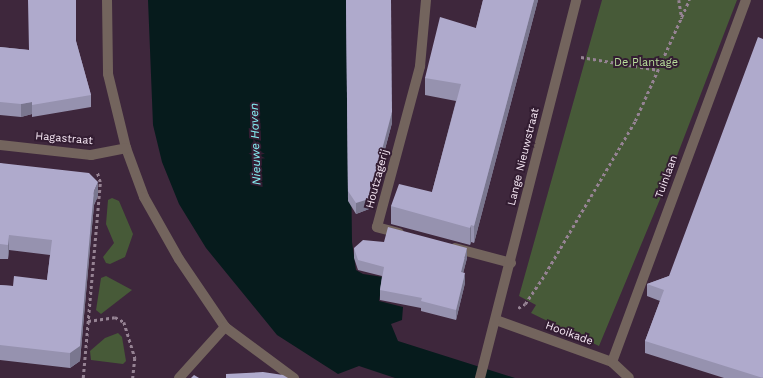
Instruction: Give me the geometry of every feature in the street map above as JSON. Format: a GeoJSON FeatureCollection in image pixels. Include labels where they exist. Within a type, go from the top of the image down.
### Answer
{"type":"FeatureCollection","features":[{"type":"Feature","properties":{"kind":"street"},"geometry":{"type":"LineString","coordinates":[[107,0],[108,74],[126,148],[144,197],[179,259],[225,327],[294,378]]}},
{"type":"Feature","properties":{"kind":"street","name":"Houtzagerij"},"geometry":{"type":"LineString","coordinates":[[407,235],[377,228],[420,66],[426,0]]}},
{"type":"Feature","properties":{"kind":"street","name":"Lange Nieuwstraat"},"geometry":{"type":"LineString","coordinates":[[480,378],[511,263],[576,0]]}},
{"type":"Feature","properties":{"kind":"street","name":"Tuinlaan"},"geometry":{"type":"LineString","coordinates":[[612,362],[746,0]]}},
{"type":"Feature","properties":{"kind":"street","name":"Hagastraat"},"geometry":{"type":"LineString","coordinates":[[0,146],[91,155],[126,148]]}},
{"type":"Feature","properties":{"kind":"street"},"geometry":{"type":"LineString","coordinates":[[444,245],[511,263]]}},
{"type":"Feature","properties":{"kind":"street","name":"Hooikade"},"geometry":{"type":"LineString","coordinates":[[496,320],[612,362],[629,378]]}},
{"type":"Feature","properties":{"kind":"street"},"geometry":{"type":"LineString","coordinates":[[179,378],[225,327]]}},
{"type":"Feature","properties":{"kind":"path"},"geometry":{"type":"LineString","coordinates":[[679,0],[682,19]]}},
{"type":"Feature","properties":{"kind":"path"},"geometry":{"type":"LineString","coordinates":[[496,320],[525,304],[529,298],[635,121],[660,70],[689,0]]}},
{"type":"Feature","properties":{"kind":"path"},"geometry":{"type":"LineString","coordinates":[[562,52],[593,61],[660,70]]}},
{"type":"Feature","properties":{"kind":"path"},"geometry":{"type":"LineString","coordinates":[[83,378],[100,182],[91,155]]}},
{"type":"Feature","properties":{"kind":"path"},"geometry":{"type":"LineString","coordinates":[[88,321],[115,317],[124,322],[135,358],[133,378]]}},
{"type":"Feature","properties":{"kind":"green space","name":"De Plantage"},"geometry":{"type":"Polygon","coordinates":[[[602,0],[737,0],[663,192],[599,346],[531,313],[536,305],[519,296],[602,0]]]}},
{"type":"Feature","properties":{"kind":"green space"},"geometry":{"type":"Polygon","coordinates":[[[112,198],[119,201],[133,234],[125,257],[110,264],[106,263],[103,257],[114,243],[106,224],[108,200],[112,198]]]}},
{"type":"Feature","properties":{"kind":"green space"},"geometry":{"type":"Polygon","coordinates":[[[106,276],[132,290],[101,314],[96,310],[101,278],[106,276]]]}},
{"type":"Feature","properties":{"kind":"green space"},"geometry":{"type":"Polygon","coordinates":[[[118,333],[122,337],[126,361],[123,364],[91,360],[90,351],[105,338],[118,333]]]}},
{"type":"Feature","properties":{"kind":"water","name":"Nieuwe Haven"},"geometry":{"type":"Polygon","coordinates":[[[148,0],[349,0],[352,242],[356,270],[363,274],[383,277],[379,301],[403,307],[402,320],[391,324],[398,341],[515,378],[395,378],[359,366],[338,374],[277,335],[206,248],[179,204],[162,162],[153,125],[148,0]]]}},
{"type":"Feature","properties":{"kind":"building"},"geometry":{"type":"Polygon","coordinates":[[[28,0],[76,0],[76,41],[91,95],[32,105],[32,102],[21,104],[0,102],[0,47],[29,50],[28,0]]]}},
{"type":"Feature","properties":{"kind":"building"},"geometry":{"type":"Polygon","coordinates":[[[346,0],[391,0],[392,112],[369,199],[356,203],[348,191],[346,0]]]}},
{"type":"Feature","properties":{"kind":"building"},"geometry":{"type":"Polygon","coordinates":[[[483,0],[534,0],[474,226],[471,225],[470,228],[391,206],[399,184],[432,192],[461,84],[425,78],[440,17],[476,28],[483,0]]]}},
{"type":"Feature","properties":{"kind":"building"},"geometry":{"type":"Polygon","coordinates":[[[758,37],[763,39],[763,378],[645,341],[664,290],[647,284],[669,276],[758,37]]]}},
{"type":"Feature","properties":{"kind":"building"},"geometry":{"type":"Polygon","coordinates":[[[0,163],[89,173],[98,182],[94,191],[80,346],[70,353],[0,345],[0,285],[13,286],[14,276],[47,280],[52,240],[9,235],[8,245],[0,244],[0,163]]]}},
{"type":"Feature","properties":{"kind":"building"},"geometry":{"type":"Polygon","coordinates":[[[388,227],[467,248],[461,272],[465,273],[456,310],[421,301],[422,298],[380,290],[384,267],[358,260],[354,248],[363,240],[384,242],[388,227]]]}},
{"type":"Feature","properties":{"kind":"building"},"geometry":{"type":"Polygon","coordinates":[[[263,372],[283,375],[288,378],[226,378],[226,374],[263,372]]]}},
{"type":"Feature","properties":{"kind":"building"},"geometry":{"type":"Polygon","coordinates":[[[194,375],[199,378],[191,378],[194,375]]]}}]}
